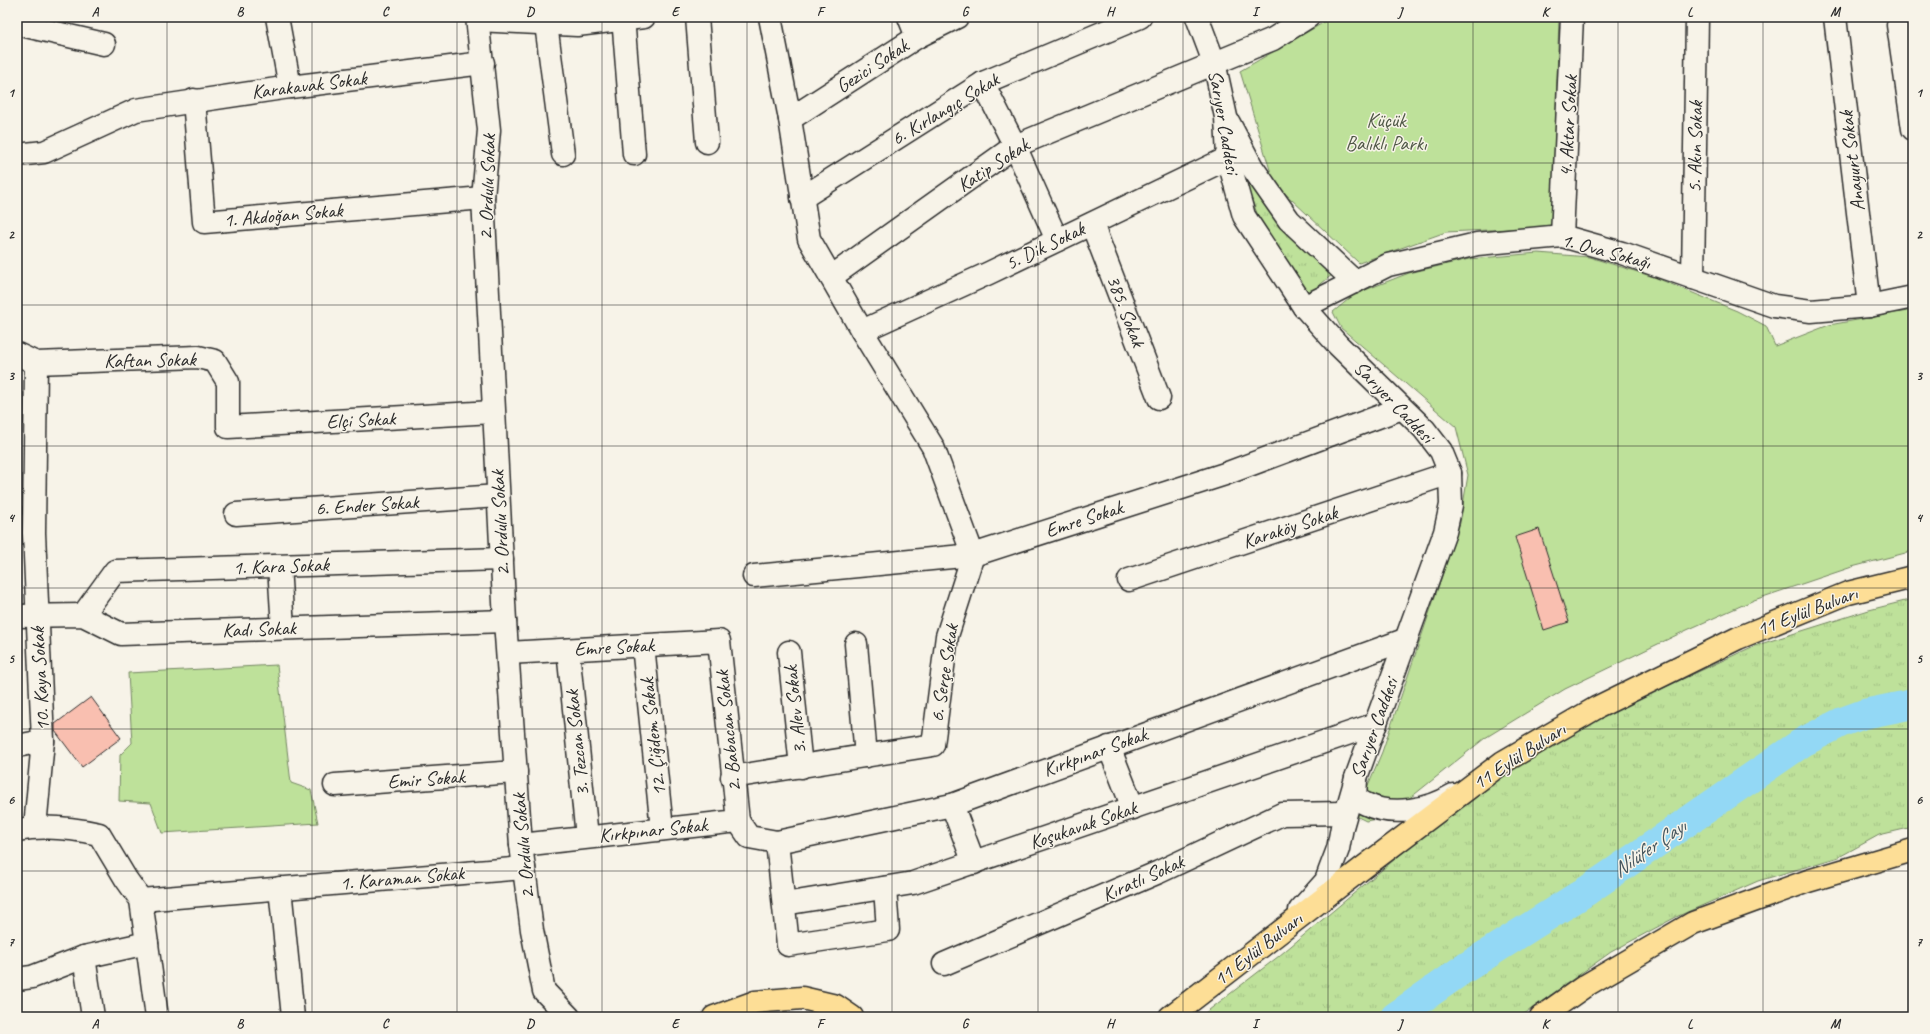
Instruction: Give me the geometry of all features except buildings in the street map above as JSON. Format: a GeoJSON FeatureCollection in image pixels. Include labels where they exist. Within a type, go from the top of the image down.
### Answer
{"type":"FeatureCollection","features":[{"type":"Feature","properties":{"kind":"main road","name":"11 Eylül Bulvarı"},"geometry":{"type":"LineString","coordinates":[[1170,1017],[1364,866],[1499,765],[1596,708],[1738,638],[1848,593],[1913,577]]}},
{"type":"Feature","properties":{"kind":"main road"},"geometry":{"type":"LineString","coordinates":[[1541,1017],[1585,986],[1693,923],[1808,881],[1913,850]]}},
{"type":"Feature","properties":{"kind":"main road"},"geometry":{"type":"LineString","coordinates":[[714,1017],[755,1002],[802,998],[836,1006],[852,1017]]}},
{"type":"Feature","properties":{"kind":"street"},"geometry":{"type":"LineString","coordinates":[[277,17],[290,87]]}},
{"type":"Feature","properties":{"kind":"street"},"geometry":{"type":"LineString","coordinates":[[478,19],[546,24],[644,17]]}},
{"type":"Feature","properties":{"kind":"street"},"geometry":{"type":"LineString","coordinates":[[697,17],[707,142]]}},
{"type":"Feature","properties":{"kind":"street"},"geometry":{"type":"LineString","coordinates":[[770,17],[790,119],[810,239],[862,332],[933,447],[973,555]]}},
{"type":"Feature","properties":{"kind":"street"},"geometry":{"type":"LineString","coordinates":[[909,17],[917,37]]}},
{"type":"Feature","properties":{"kind":"street","name":"Gezici Sokak"},"geometry":{"type":"LineString","coordinates":[[790,119],[917,37],[957,17]]}},
{"type":"Feature","properties":{"kind":"street","name":"6. Kırlangıç Sokak"},"geometry":{"type":"LineString","coordinates":[[802,198],[983,83],[1140,17]]}},
{"type":"Feature","properties":{"kind":"street","name":"Sarıyer Caddesi"},"geometry":{"type":"LineString","coordinates":[[1197,17],[1214,62],[1226,117],[1228,158],[1244,216],[1304,307],[1338,345],[1424,429],[1441,451],[1450,473],[1451,505],[1445,532],[1357,775],[1346,813],[1338,849],[1326,881],[1280,932]]}},
{"type":"Feature","properties":{"kind":"street"},"geometry":{"type":"LineString","coordinates":[[1214,62],[1273,40],[1308,17]]}},
{"type":"Feature","properties":{"kind":"street","name":"4. Aktar Sokak"},"geometry":{"type":"LineString","coordinates":[[1562,236],[1572,17]]}},
{"type":"Feature","properties":{"kind":"street","name":"5. Akın Sokak"},"geometry":{"type":"LineString","coordinates":[[1693,278],[1696,17]]}},
{"type":"Feature","properties":{"kind":"street","name":"Anayurt Sokak"},"geometry":{"type":"LineString","coordinates":[[1835,17],[1869,306]]}},
{"type":"Feature","properties":{"kind":"street"},"geometry":{"type":"LineString","coordinates":[[622,18],[634,154]]}},
{"type":"Feature","properties":{"kind":"street","name":"2. Ordulu Sokak"},"geometry":{"type":"LineString","coordinates":[[478,19],[489,130],[483,198],[493,412],[505,621],[521,845],[532,930],[544,991],[569,1017]]}},
{"type":"Feature","properties":{"kind":"street"},"geometry":{"type":"LineString","coordinates":[[17,24],[104,44]]}},
{"type":"Feature","properties":{"kind":"street"},"geometry":{"type":"LineString","coordinates":[[546,24],[563,154]]}},
{"type":"Feature","properties":{"kind":"street"},"geometry":{"type":"LineString","coordinates":[[1898,24],[1913,129]]}},
{"type":"Feature","properties":{"kind":"street","name":"Katip Sokak"},"geometry":{"type":"LineString","coordinates":[[831,277],[1015,146],[1214,62]]}},
{"type":"Feature","properties":{"kind":"street","name":"Karakavak Sokak"},"geometry":{"type":"LineString","coordinates":[[17,155],[44,152],[136,110],[194,100],[483,63]]}},
{"type":"Feature","properties":{"kind":"street"},"geometry":{"type":"LineString","coordinates":[[983,83],[1015,146],[1057,240]]}},
{"type":"Feature","properties":{"kind":"street","name":"1. Akdoğan Sokak"},"geometry":{"type":"LineString","coordinates":[[194,100],[204,222],[483,198]]}},
{"type":"Feature","properties":{"kind":"street"},"geometry":{"type":"LineString","coordinates":[[1226,117],[1252,167],[1289,220],[1355,282]]}},
{"type":"Feature","properties":{"kind":"street","name":"5. Dik Sokak"},"geometry":{"type":"LineString","coordinates":[[862,332],[1092,224],[1228,158]]}},
{"type":"Feature","properties":{"kind":"street","name":"385. Sokak"},"geometry":{"type":"LineString","coordinates":[[1092,224],[1159,398]]}},
{"type":"Feature","properties":{"kind":"street","name":"1. Ova Sokağı"},"geometry":{"type":"LineString","coordinates":[[1304,307],[1388,265],[1477,244],[1562,236],[1622,253],[1774,306],[1811,312],[1869,306],[1913,297]]}},
{"type":"Feature","properties":{"kind":"street","name":"Kaftan Sokak"},"geometry":{"type":"LineString","coordinates":[[27,359],[198,357],[215,361],[228,382],[228,427]]}},
{"type":"Feature","properties":{"kind":"street","name":"10. Kaya Sokak"},"geometry":{"type":"LineString","coordinates":[[26,829],[43,741],[27,616],[25,442],[27,359]]}},
{"type":"Feature","properties":{"kind":"street","name":"Emre Sokak"},"geometry":{"type":"LineString","coordinates":[[754,576],[973,555],[1225,474],[1402,408]]}},
{"type":"Feature","properties":{"kind":"street","name":"Elçi Sokak"},"geometry":{"type":"LineString","coordinates":[[228,427],[493,412]]}},
{"type":"Feature","properties":{"kind":"street","name":"Karaköy Sokak"},"geometry":{"type":"LineString","coordinates":[[1129,580],[1450,473]]}},
{"type":"Feature","properties":{"kind":"street","name":"6. Ender Sokak"},"geometry":{"type":"LineString","coordinates":[[236,514],[498,496]]}},
{"type":"Feature","properties":{"kind":"street","name":"6. Serçe Sokak"},"geometry":{"type":"LineString","coordinates":[[732,777],[933,745],[947,636],[973,555]]}},
{"type":"Feature","properties":{"kind":"street","name":"1. Kara Sokak"},"geometry":{"type":"LineString","coordinates":[[84,615],[115,571],[502,559]]}},
{"type":"Feature","properties":{"kind":"street"},"geometry":{"type":"LineString","coordinates":[[279,566],[283,628]]}},
{"type":"Feature","properties":{"kind":"street","name":"Kadı Sokak"},"geometry":{"type":"LineString","coordinates":[[27,616],[84,615],[121,634],[505,621]]}},
{"type":"Feature","properties":{"kind":"street","name":"Kırkpınar Sokak"},"geometry":{"type":"LineString","coordinates":[[521,845],[738,820],[749,837],[777,842],[952,804],[1407,639]]}},
{"type":"Feature","properties":{"kind":"street","name":"Emre Sokak"},"geometry":{"type":"LineString","coordinates":[[508,653],[719,641]]}},
{"type":"Feature","properties":{"kind":"street","name":"2. Babacan Sokak"},"geometry":{"type":"LineString","coordinates":[[719,641],[732,777],[738,820]]}},
{"type":"Feature","properties":{"kind":"street"},"geometry":{"type":"LineString","coordinates":[[856,644],[866,756]]}},
{"type":"Feature","properties":{"kind":"street","name":"12. Çiğdem Sokak"},"geometry":{"type":"LineString","coordinates":[[643,645],[662,829]]}},
{"type":"Feature","properties":{"kind":"street","name":"3. Tezcan Sokak"},"geometry":{"type":"LineString","coordinates":[[568,650],[587,837]]}},
{"type":"Feature","properties":{"kind":"street","name":"3. Alev Sokak"},"geometry":{"type":"LineString","coordinates":[[789,652],[800,767]]}},
{"type":"Feature","properties":{"kind":"street","name":"Koşukavak Sokak"},"geometry":{"type":"LineString","coordinates":[[784,904],[913,883],[1376,724]]}},
{"type":"Feature","properties":{"kind":"street"},"geometry":{"type":"LineString","coordinates":[[17,746],[43,741]]}},
{"type":"Feature","properties":{"kind":"street"},"geometry":{"type":"LineString","coordinates":[[1109,747],[1133,808]]}},
{"type":"Feature","properties":{"kind":"street"},"geometry":{"type":"LineString","coordinates":[[1357,775],[1356,794],[1359,800],[1374,808],[1397,811],[1421,808],[1441,802],[1499,765]]}},
{"type":"Feature","properties":{"kind":"street","name":"Emir Sokak"},"geometry":{"type":"LineString","coordinates":[[335,785],[516,772]]}},
{"type":"Feature","properties":{"kind":"street"},"geometry":{"type":"LineString","coordinates":[[952,804],[974,863]]}},
{"type":"Feature","properties":{"kind":"street","name":"Kıratlı Sokak"},"geometry":{"type":"LineString","coordinates":[[944,964],[1159,872],[1282,814],[1346,813]]}},
{"type":"Feature","properties":{"kind":"street"},"geometry":{"type":"LineString","coordinates":[[26,829],[76,828],[99,834],[126,879],[141,900],[157,1017]]}},
{"type":"Feature","properties":{"kind":"street"},"geometry":{"type":"LineString","coordinates":[[777,842],[788,945],[888,930],[885,888]]}},
{"type":"Feature","properties":{"kind":"street","name":"1. Karaman Sokak"},"geometry":{"type":"LineString","coordinates":[[141,900],[524,868]]}},
{"type":"Feature","properties":{"kind":"street"},"geometry":{"type":"LineString","coordinates":[[280,888],[293,1017]]}},
{"type":"Feature","properties":{"kind":"street"},"geometry":{"type":"LineString","coordinates":[[17,979],[32,977],[84,956],[147,943]]}},
{"type":"Feature","properties":{"kind":"street"},"geometry":{"type":"LineString","coordinates":[[84,956],[92,1017]]}},
{"type":"Feature","properties":{"kind":"green space","name":"Küçük Balıklı Parkı"},"geometry":{"type":"Polygon","coordinates":[[[1333,17],[1559,17],[1552,227],[1446,232],[1359,263],[1274,183],[1240,71],[1333,17]]]}},
{"type":"Feature","properties":{"kind":"green space"},"geometry":{"type":"Polygon","coordinates":[[[1239,168],[1333,274],[1309,294],[1261,223],[1239,168]]]}},
{"type":"Feature","properties":{"kind":"green space"},"geometry":{"type":"Polygon","coordinates":[[[1538,253],[1589,257],[1654,277],[1737,311],[1766,326],[1775,346],[1829,325],[1913,310],[1913,551],[1852,567],[1754,600],[1687,630],[1565,689],[1485,738],[1415,794],[1381,818],[1366,821],[1358,817],[1358,809],[1382,752],[1460,523],[1468,475],[1456,427],[1341,328],[1333,312],[1355,294],[1409,273],[1469,259],[1538,253]]]}},
{"type":"Feature","properties":{"kind":"green space"},"geometry":{"type":"Polygon","coordinates":[[[1913,599],[1913,827],[1879,835],[1839,857],[1758,881],[1676,917],[1611,952],[1520,1017],[1200,1017],[1279,956],[1401,854],[1498,777],[1607,714],[1754,646],[1869,610],[1913,599]]]}},
{"type":"Feature","properties":{"kind":"green space"},"geometry":{"type":"Polygon","coordinates":[[[277,665],[291,783],[311,790],[318,823],[162,833],[151,803],[119,801],[120,755],[132,743],[128,673],[277,665]]]}},
{"type":"Feature","properties":{"kind":"waterway","name":"Nilüfer Çayı"},"geometry":{"type":"LineString","coordinates":[[1395,1017],[1462,970],[1588,890],[1803,742],[1842,722],[1864,714],[1913,704]]}}]}
